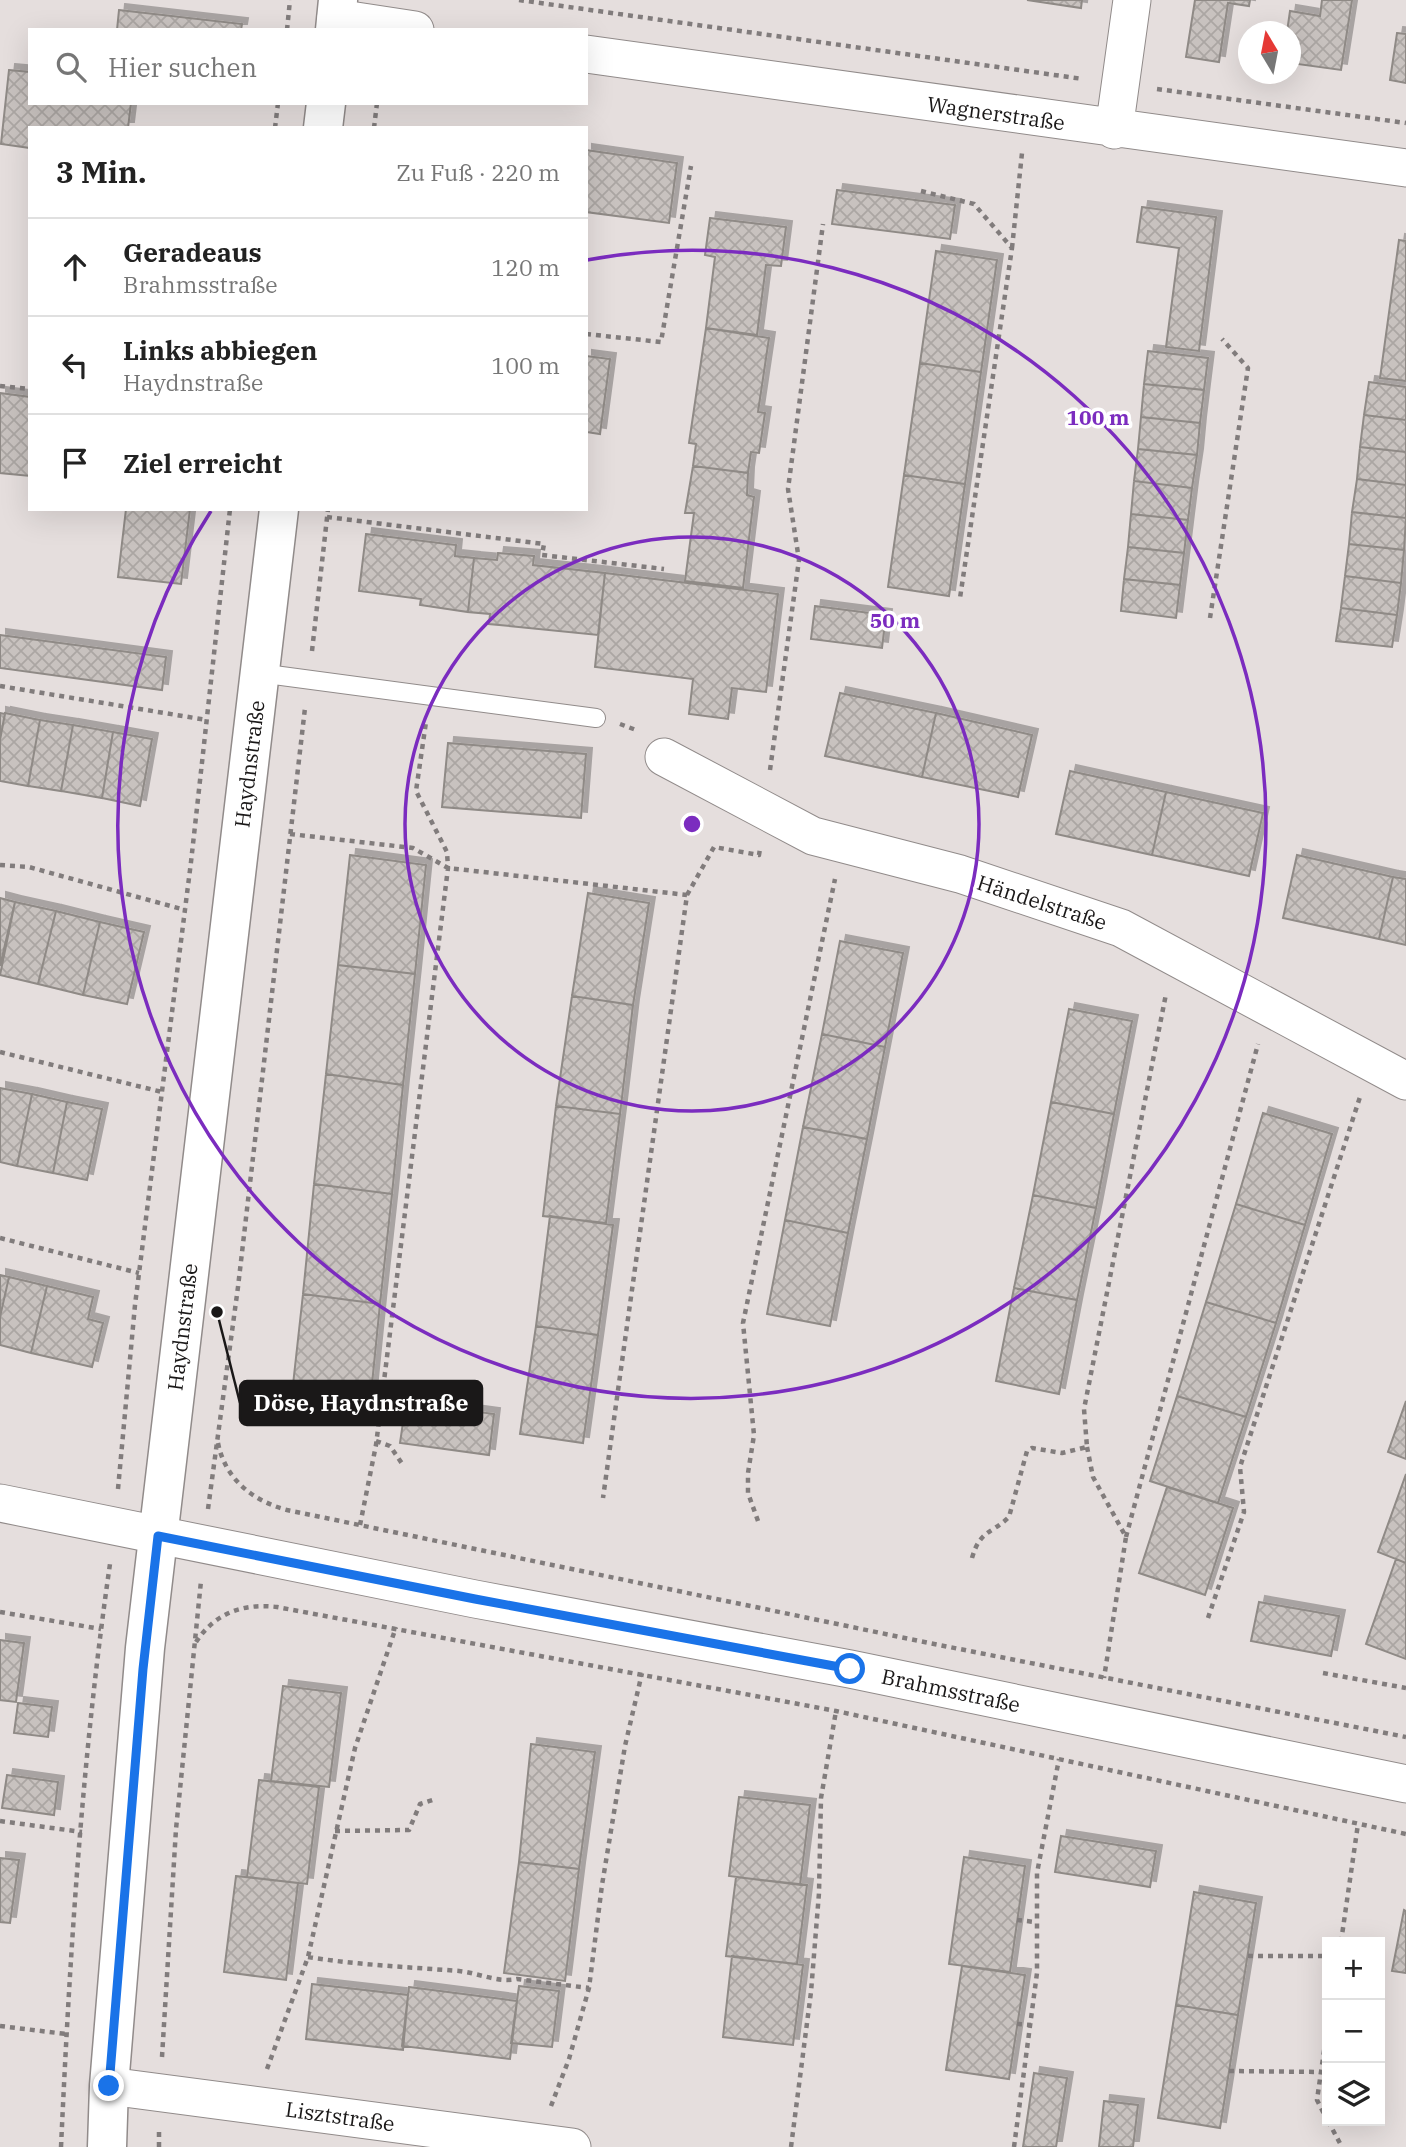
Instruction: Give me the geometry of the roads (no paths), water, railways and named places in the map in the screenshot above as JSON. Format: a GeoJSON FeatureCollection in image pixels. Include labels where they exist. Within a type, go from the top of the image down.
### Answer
{"type":"FeatureCollection","features":[{"type":"Feature","properties":{"kind":"street"},"geometry":{"type":"LineString","coordinates":[[1114,130],[1132,0]]}},
{"type":"Feature","properties":{"kind":"street"},"geometry":{"type":"LineString","coordinates":[[337,16],[404,28]]}},
{"type":"Feature","properties":{"kind":"street","name":"Wagnerstraße"},"geometry":{"type":"LineString","coordinates":[[588,54],[1114,130],[1406,168]]}},
{"type":"Feature","properties":{"kind":"street"},"geometry":{"type":"LineString","coordinates":[[323,126],[326,105]]}},
{"type":"Feature","properties":{"kind":"street","name":"Haydnstraße"},"geometry":{"type":"LineString","coordinates":[[107,2147],[109,2086],[144,1659],[279,511]]}},
{"type":"Feature","properties":{"kind":"street","name":"Händelstraße"},"geometry":{"type":"LineString","coordinates":[[664,757],[813,835],[842,845],[960,874],[1121,928],[1174,954],[1406,1082]]}},
{"type":"Feature","properties":{"kind":"street","name":"Brahmsstraße"},"geometry":{"type":"LineString","coordinates":[[0,1503],[475,1599],[850,1669],[1406,1784]]}},
{"type":"Feature","properties":{"kind":"street","name":"Lisztstraße"},"geometry":{"type":"LineString","coordinates":[[109,2086],[559,2145]]}},
{"type":"Feature","properties":{"kind":"lane"},"geometry":{"type":"LineString","coordinates":[[259,673],[596,718]]}},
{"type":"Feature","properties":{"kind":"place","name":"Döse, Haydnstraße"},"geometry":{"type":"Point","coordinates":[217,1312]}}]}
